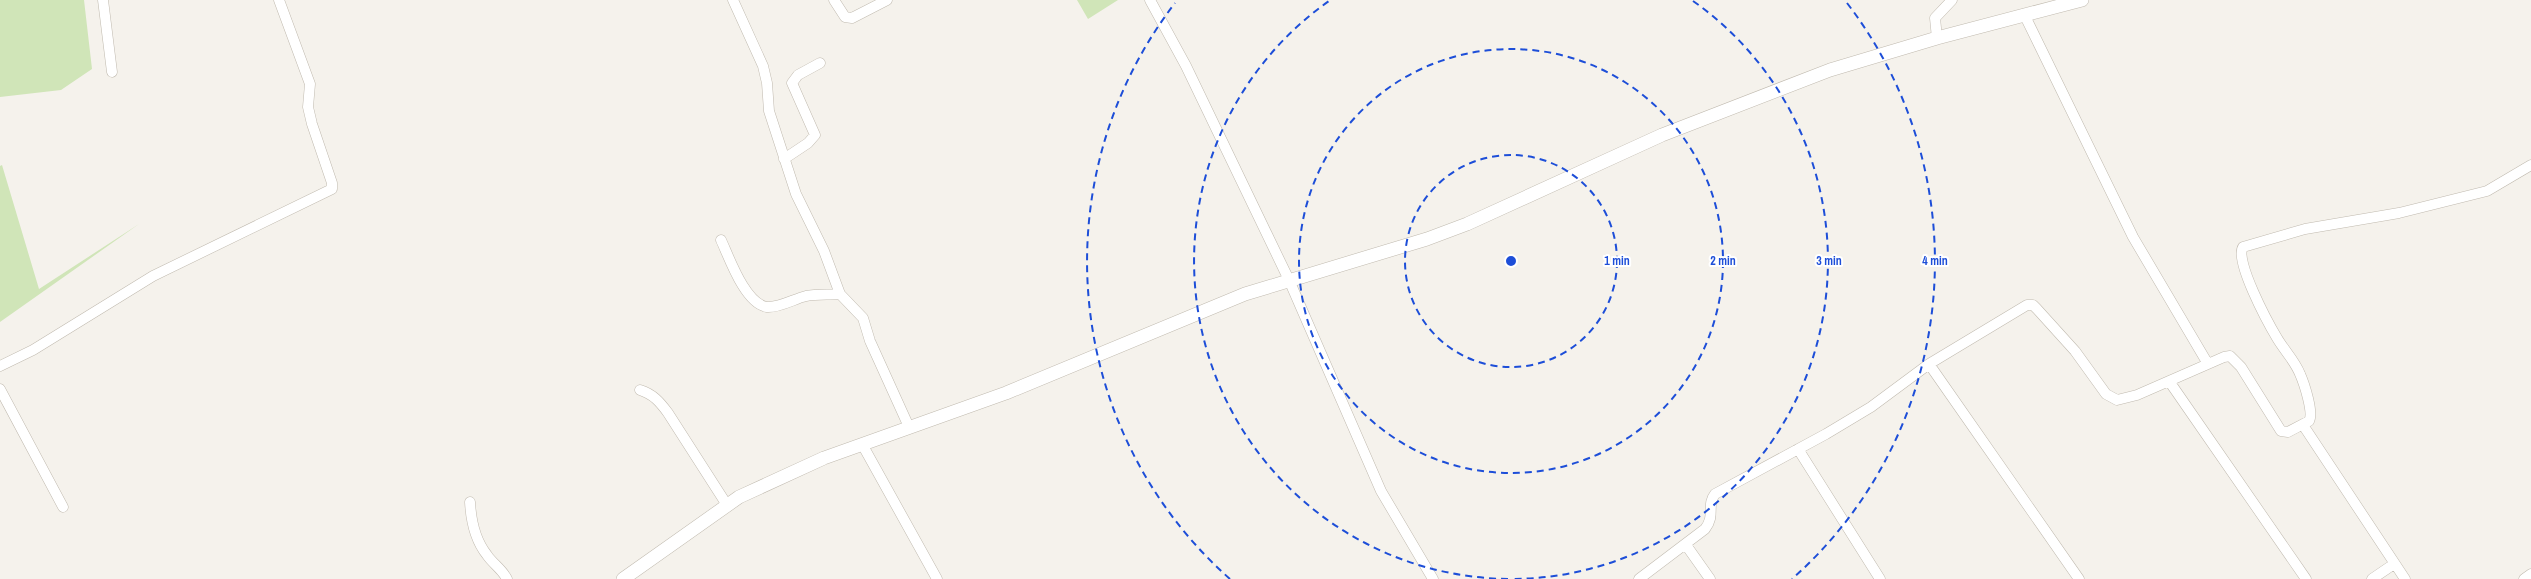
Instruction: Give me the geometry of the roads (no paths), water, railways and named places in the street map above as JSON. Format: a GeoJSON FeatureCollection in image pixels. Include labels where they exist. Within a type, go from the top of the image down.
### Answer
{"type":"FeatureCollection","features":[{"type":"Feature","properties":{"kind":"street"},"geometry":{"type":"LineString","coordinates":[[103,0],[112,72]]}},
{"type":"Feature","properties":{"kind":"street"},"geometry":{"type":"LineString","coordinates":[[0,366],[33,350],[153,276],[332,189],[332,183],[308,107],[310,84],[279,0]]}},
{"type":"Feature","properties":{"kind":"street"},"geometry":{"type":"LineString","coordinates":[[733,0],[763,66],[767,83],[769,111],[796,194],[824,251],[840,294],[863,318],[870,341],[909,427]]}},
{"type":"Feature","properties":{"kind":"street"},"geometry":{"type":"LineString","coordinates":[[834,0],[845,17],[852,18],[887,0]]}},
{"type":"Feature","properties":{"kind":"street"},"geometry":{"type":"LineString","coordinates":[[1150,0],[1186,66],[1289,280],[1381,492],[1433,579]]}},
{"type":"Feature","properties":{"kind":"street"},"geometry":{"type":"LineString","coordinates":[[1937,38],[1936,18],[1952,0]]}},
{"type":"Feature","properties":{"kind":"street"},"geometry":{"type":"LineString","coordinates":[[622,579],[727,505],[776,479],[862,444],[1006,393],[1219,305],[1289,280],[1427,238],[1467,224],[1662,135],[1830,70],[1937,38],[2082,0]]}},
{"type":"Feature","properties":{"kind":"street"},"geometry":{"type":"LineString","coordinates":[[2024,14],[2133,237],[2208,364]]}},
{"type":"Feature","properties":{"kind":"street"},"geometry":{"type":"LineString","coordinates":[[784,159],[808,143],[815,135],[792,83],[798,75],[820,62]]}},
{"type":"Feature","properties":{"kind":"street"},"geometry":{"type":"LineString","coordinates":[[1639,579],[1686,545],[1711,522],[1710,504],[1715,494],[1871,407],[1929,364],[2027,305],[2033,305],[2075,351],[2110,398],[2121,401],[2226,356],[2233,358],[2283,433],[2303,425],[2309,422],[2311,417],[2300,373],[2277,338],[2248,278],[2240,254],[2241,249],[2246,245],[2305,229],[2399,213],[2487,191],[2531,164]]}},
{"type":"Feature","properties":{"kind":"street"},"geometry":{"type":"LineString","coordinates":[[721,240],[744,288],[753,300],[760,304],[774,306],[806,296],[840,294]]}},
{"type":"Feature","properties":{"kind":"street"},"geometry":{"type":"LineString","coordinates":[[1929,364],[2079,579]]}},
{"type":"Feature","properties":{"kind":"street"},"geometry":{"type":"LineString","coordinates":[[2169,381],[2306,579]]}},
{"type":"Feature","properties":{"kind":"street"},"geometry":{"type":"LineString","coordinates":[[0,389],[63,507]]}},
{"type":"Feature","properties":{"kind":"street"},"geometry":{"type":"LineString","coordinates":[[640,390],[649,393],[659,401],[727,505]]}},
{"type":"Feature","properties":{"kind":"street"},"geometry":{"type":"LineString","coordinates":[[2303,425],[2405,579]]}},
{"type":"Feature","properties":{"kind":"street"},"geometry":{"type":"LineString","coordinates":[[862,444],[937,579]]}},
{"type":"Feature","properties":{"kind":"street"},"geometry":{"type":"LineString","coordinates":[[1798,449],[1880,579]]}},
{"type":"Feature","properties":{"kind":"street"},"geometry":{"type":"LineString","coordinates":[[470,502],[471,520],[478,539],[487,555],[507,579]]}},
{"type":"Feature","properties":{"kind":"street"},"geometry":{"type":"LineString","coordinates":[[1686,545],[1710,579]]}},
{"type":"Feature","properties":{"kind":"street"},"geometry":{"type":"LineString","coordinates":[[2372,579],[2394,564]]}},
{"type":"Feature","properties":{"kind":"street"},"geometry":{"type":"LineString","coordinates":[[2524,579],[2531,574]]}}]}
